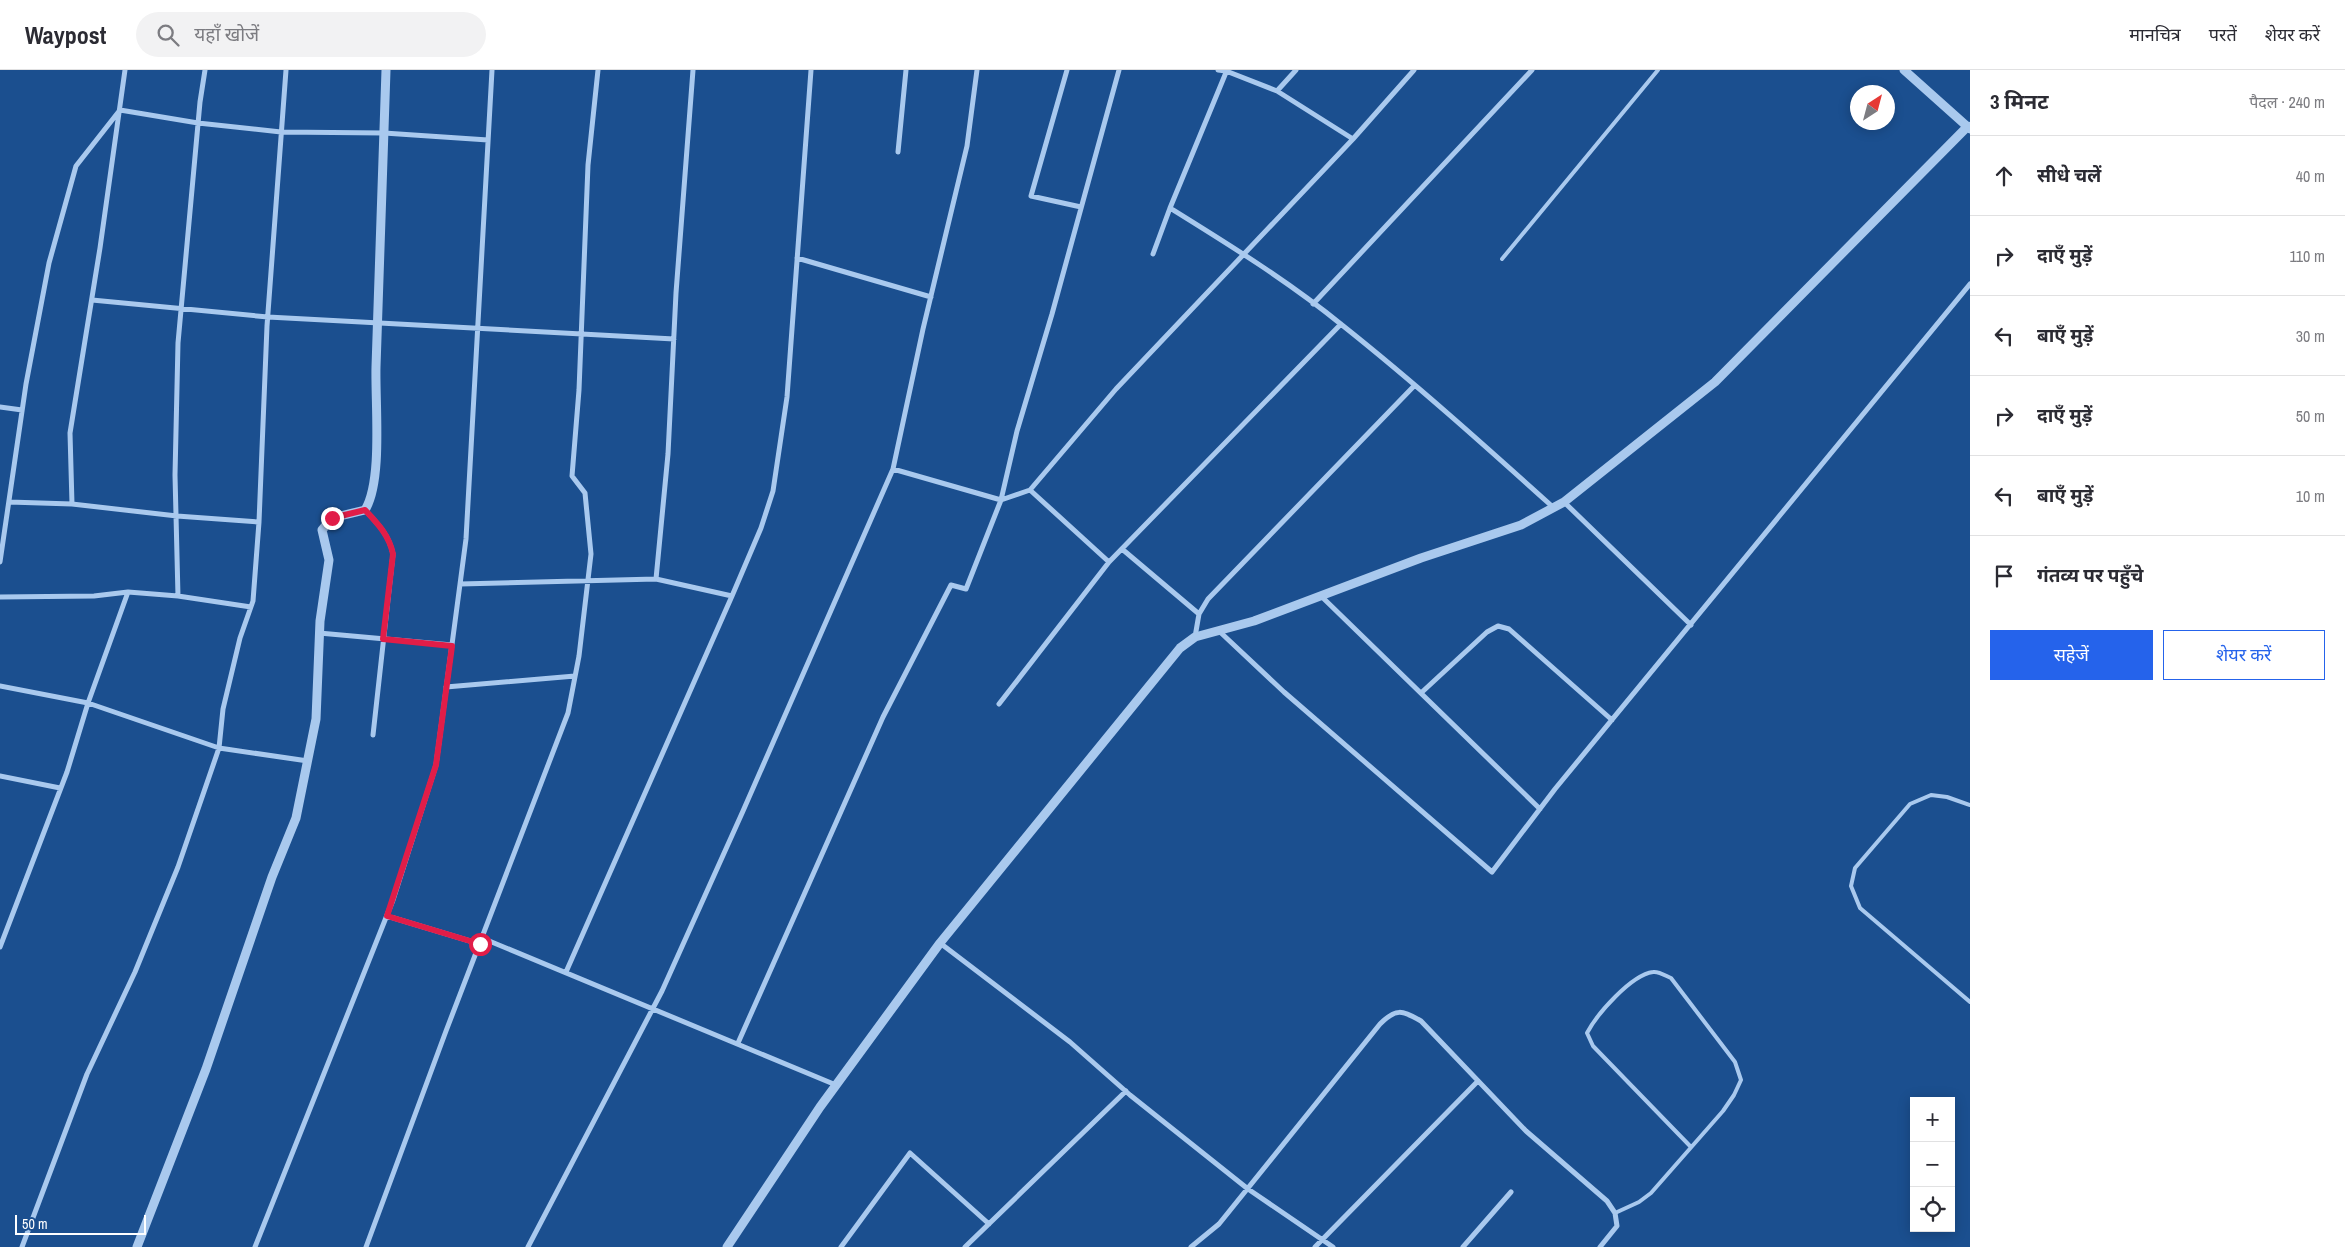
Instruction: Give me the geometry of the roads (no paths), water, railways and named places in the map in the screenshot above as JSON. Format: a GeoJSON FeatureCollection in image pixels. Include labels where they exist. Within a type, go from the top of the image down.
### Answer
{"type":"FeatureCollection","features":[{"type":"Feature","properties":{"kind":"street"},"geometry":{"type":"LineString","coordinates":[[72,504],[70,433],[92,300],[125,70]]}},
{"type":"Feature","properties":{"kind":"street"},"geometry":{"type":"LineString","coordinates":[[178,596],[175,475],[181,310],[198,123],[205,70]]}},
{"type":"Feature","properties":{"kind":"street"},"geometry":{"type":"LineString","coordinates":[[22,1247],[87,1074],[134,972],[178,867],[219,748],[223,709],[240,638],[251,607],[259,522],[268,318],[286,70]]}},
{"type":"Feature","properties":{"kind":"street"},"geometry":{"type":"LineString","coordinates":[[137,1247],[206,1069],[272,877],[296,818],[316,719],[319,633],[329,560],[322,530],[332,518],[365,510],[371,500],[375,459],[377,323],[386,70]]}},
{"type":"Feature","properties":{"kind":"street"},"geometry":{"type":"LineString","coordinates":[[255,1247],[387,916],[436,765],[466,539],[492,70]]}},
{"type":"Feature","properties":{"kind":"street"},"geometry":{"type":"LineString","coordinates":[[366,1247],[568,713],[575,676],[591,554],[585,493],[572,476],[581,335],[588,165],[598,70]]}},
{"type":"Feature","properties":{"kind":"street"},"geometry":{"type":"LineString","coordinates":[[656,579],[668,454],[693,70]]}},
{"type":"Feature","properties":{"kind":"street"},"geometry":{"type":"LineString","coordinates":[[566,972],[732,596],[761,528],[773,491],[788,397],[811,70]]}},
{"type":"Feature","properties":{"kind":"street"},"geometry":{"type":"LineString","coordinates":[[898,152],[906,70]]}},
{"type":"Feature","properties":{"kind":"street"},"geometry":{"type":"LineString","coordinates":[[528,1247],[653,1007],[739,820],[893,468],[967,146],[977,70]]}},
{"type":"Feature","properties":{"kind":"street"},"geometry":{"type":"LineString","coordinates":[[1067,70],[1031,196],[1081,207]]}},
{"type":"Feature","properties":{"kind":"street"},"geometry":{"type":"LineString","coordinates":[[738,1043],[883,717],[951,585],[966,589],[1001,500],[1017,430],[1119,70]]}},
{"type":"Feature","properties":{"kind":"street"},"geometry":{"type":"LineString","coordinates":[[1218,70],[1226,71],[1277,91],[1353,139]]}},
{"type":"Feature","properties":{"kind":"street"},"geometry":{"type":"LineString","coordinates":[[1277,91],[1296,70]]}},
{"type":"Feature","properties":{"kind":"street"},"geometry":{"type":"LineString","coordinates":[[893,468],[1001,500],[1030,490],[1116,389],[1353,139],[1414,70]]}},
{"type":"Feature","properties":{"kind":"street"},"geometry":{"type":"LineString","coordinates":[[1313,304],[1532,70]]}},
{"type":"Feature","properties":{"kind":"street"},"geometry":{"type":"LineString","coordinates":[[727,1247],[836,1085],[940,943],[1180,648],[1195,637],[1254,621],[1421,558],[1521,525],[1564,502],[1715,382],[1969,127],[1904,70]]}},
{"type":"Feature","properties":{"kind":"street"},"geometry":{"type":"LineString","coordinates":[[1153,254],[1226,71]]}},
{"type":"Feature","properties":{"kind":"street"},"geometry":{"type":"LineString","coordinates":[[120,110],[198,123],[281,132],[384,133],[488,140]]}},
{"type":"Feature","properties":{"kind":"street"},"geometry":{"type":"LineString","coordinates":[[0,562],[22,410],[49,263],[76,166],[120,110]]}},
{"type":"Feature","properties":{"kind":"street"},"geometry":{"type":"LineString","coordinates":[[1170,208],[1244,254],[1341,324],[1466,429],[1554,508]]}},
{"type":"Feature","properties":{"kind":"street"},"geometry":{"type":"LineString","coordinates":[[798,258],[931,297]]}},
{"type":"Feature","properties":{"kind":"street"},"geometry":{"type":"LineString","coordinates":[[1219,631],[1284,692],[1492,872],[1612,720],[1970,284]]}},
{"type":"Feature","properties":{"kind":"street"},"geometry":{"type":"LineString","coordinates":[[92,300],[268,318],[478,327],[581,335],[674,339]]}},
{"type":"Feature","properties":{"kind":"street"},"geometry":{"type":"LineString","coordinates":[[999,704],[1109,562],[1341,324]]}},
{"type":"Feature","properties":{"kind":"street"},"geometry":{"type":"LineString","coordinates":[[1195,637],[1199,614],[1208,599],[1414,386]]}},
{"type":"Feature","properties":{"kind":"street"},"geometry":{"type":"LineString","coordinates":[[0,407],[22,410]]}},
{"type":"Feature","properties":{"kind":"street"},"geometry":{"type":"LineString","coordinates":[[1030,490],[1109,562]]}},
{"type":"Feature","properties":{"kind":"street"},"geometry":{"type":"LineString","coordinates":[[9,502],[72,504],[177,516],[259,522]]}},
{"type":"Feature","properties":{"kind":"street"},"geometry":{"type":"LineString","coordinates":[[1564,502],[1691,625]]}},
{"type":"Feature","properties":{"kind":"street"},"geometry":{"type":"LineString","coordinates":[[365,510],[382,528],[391,542],[393,554],[373,735]]}},
{"type":"Feature","properties":{"kind":"street"},"geometry":{"type":"LineString","coordinates":[[1122,549],[1199,614]]}},
{"type":"Feature","properties":{"kind":"street"},"geometry":{"type":"LineString","coordinates":[[460,584],[656,579],[732,596]]}},
{"type":"Feature","properties":{"kind":"street"},"geometry":{"type":"LineString","coordinates":[[0,597],[94,596],[128,592],[178,596],[251,607]]}},
{"type":"Feature","properties":{"kind":"street"},"geometry":{"type":"LineString","coordinates":[[0,947],[60,788],[128,592]]}},
{"type":"Feature","properties":{"kind":"street"},"geometry":{"type":"LineString","coordinates":[[1321,596],[1540,809]]}},
{"type":"Feature","properties":{"kind":"street"},"geometry":{"type":"LineString","coordinates":[[1421,693],[1487,632],[1498,626],[1509,629],[1612,720]]}},
{"type":"Feature","properties":{"kind":"street"},"geometry":{"type":"LineString","coordinates":[[319,633],[452,646]]}},
{"type":"Feature","properties":{"kind":"street"},"geometry":{"type":"LineString","coordinates":[[446,687],[575,676]]}},
{"type":"Feature","properties":{"kind":"street"},"geometry":{"type":"LineString","coordinates":[[0,686],[88,703],[219,748],[308,761]]}},
{"type":"Feature","properties":{"kind":"street"},"geometry":{"type":"LineString","coordinates":[[0,776],[60,788]]}},
{"type":"Feature","properties":{"kind":"street"},"geometry":{"type":"LineString","coordinates":[[387,916],[480,944]]}},
{"type":"Feature","properties":{"kind":"street"},"geometry":{"type":"LineString","coordinates":[[482,938],[653,1007],[836,1085]]}},
{"type":"Feature","properties":{"kind":"street"},"geometry":{"type":"LineString","coordinates":[[940,943],[1070,1042],[1126,1091],[1248,1189],[1334,1247]]}},
{"type":"Feature","properties":{"kind":"street"},"geometry":{"type":"LineString","coordinates":[[1191,1247],[1219,1224],[1380,1024],[1391,1013],[1405,1012],[1421,1021],[1477,1082],[1526,1131],[1607,1201],[1615,1213],[1617,1226],[1600,1247]]}},
{"type":"Feature","properties":{"kind":"street"},"geometry":{"type":"LineString","coordinates":[[1315,1247],[1477,1082]]}},
{"type":"Feature","properties":{"kind":"street"},"geometry":{"type":"LineString","coordinates":[[965,1247],[1126,1091]]}},
{"type":"Feature","properties":{"kind":"street"},"geometry":{"type":"LineString","coordinates":[[841,1247],[910,1153],[989,1224]]}},
{"type":"Feature","properties":{"kind":"street"},"geometry":{"type":"LineString","coordinates":[[1463,1247],[1511,1192]]}},
{"type":"Feature","properties":{"kind":"lane"},"geometry":{"type":"LineString","coordinates":[[1502,259],[1658,70]]}},
{"type":"Feature","properties":{"kind":"lane"},"geometry":{"type":"LineString","coordinates":[[1970,805],[1947,796],[1931,795],[1910,804],[1855,868],[1851,886],[1860,908],[1970,1002]]}},
{"type":"Feature","properties":{"kind":"lane"},"geometry":{"type":"LineString","coordinates":[[1615,1213],[1639,1202],[1651,1193],[1690,1146],[1723,1111],[1741,1080],[1735,1062],[1671,978],[1656,972],[1640,976],[1595,1017],[1587,1033],[1593,1046],[1690,1146]]}}]}
